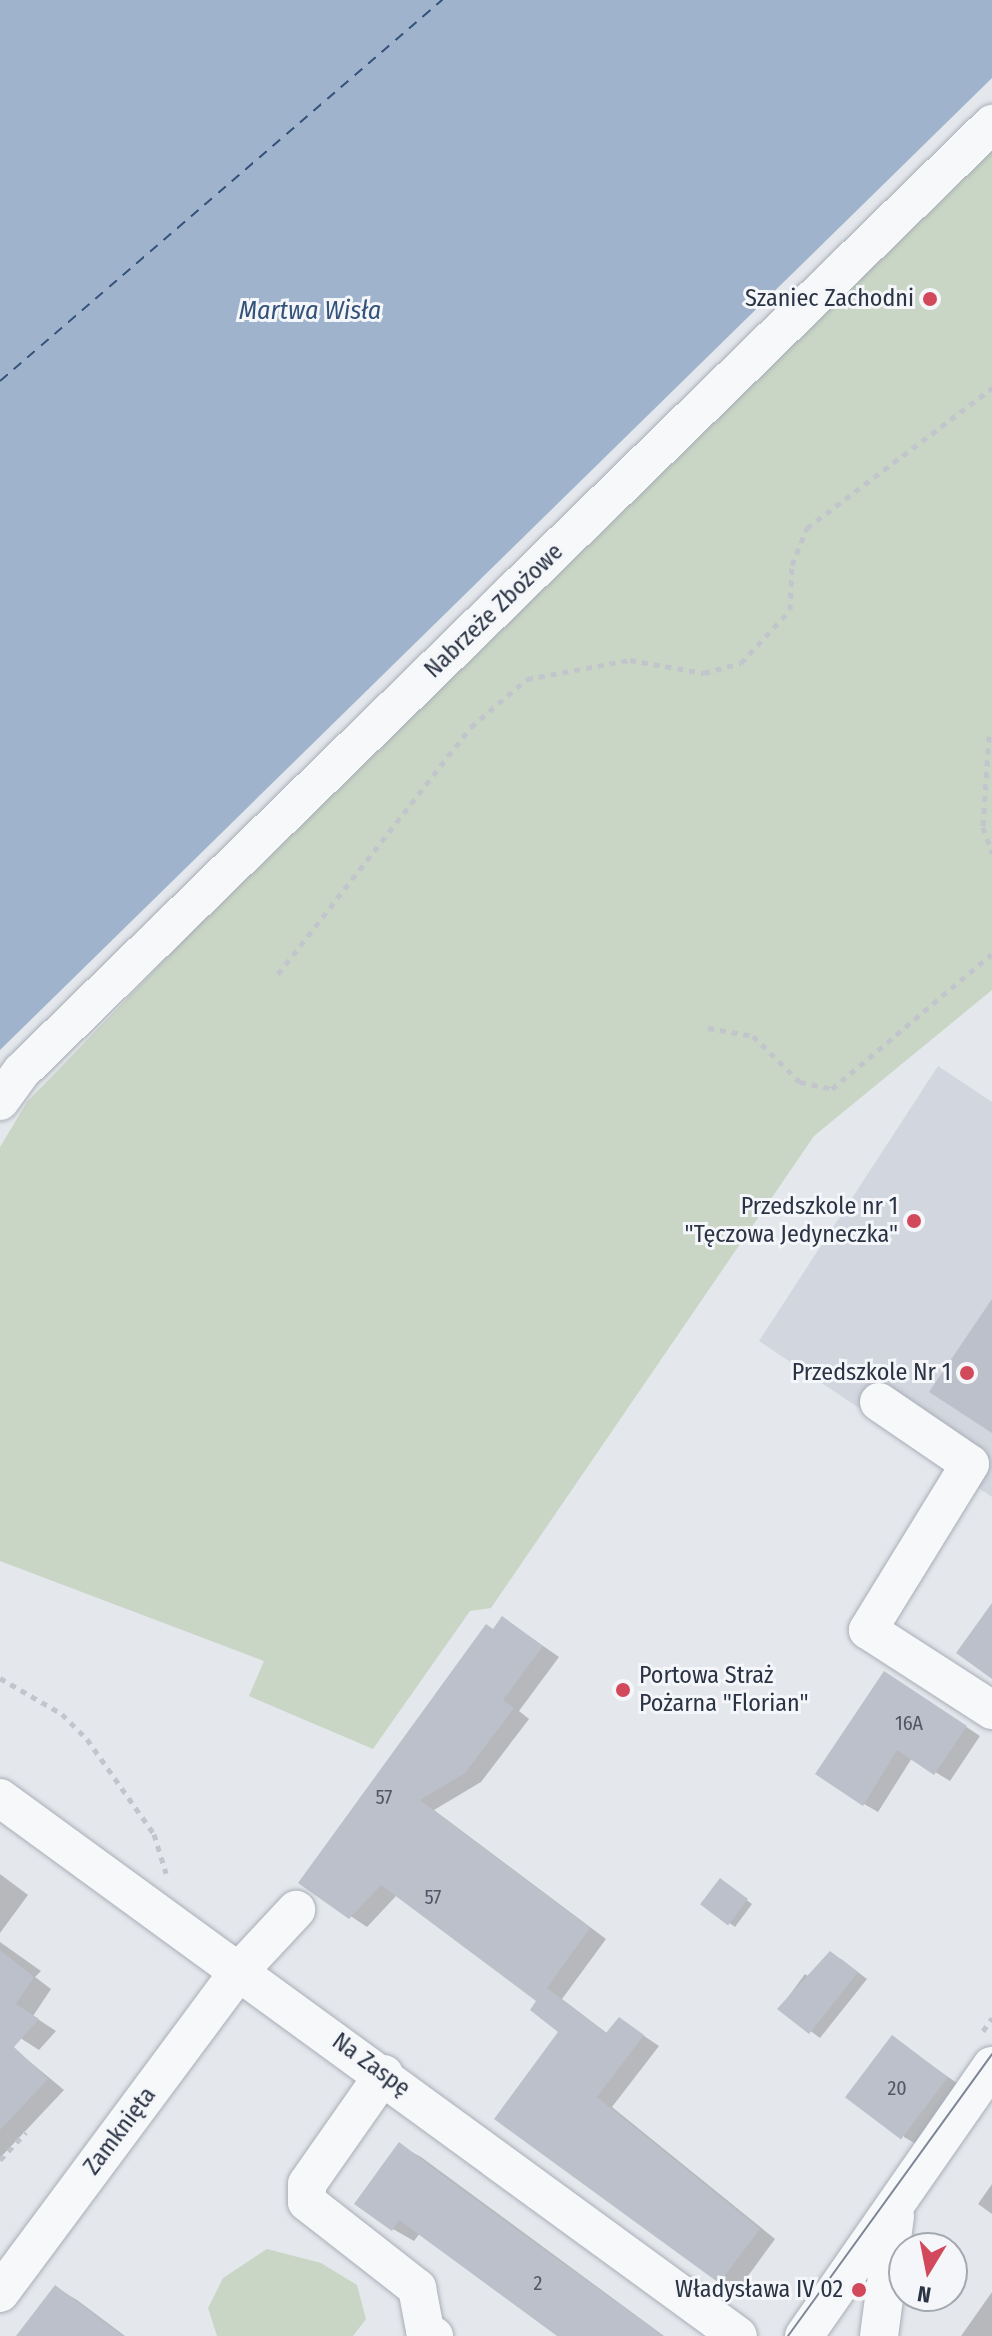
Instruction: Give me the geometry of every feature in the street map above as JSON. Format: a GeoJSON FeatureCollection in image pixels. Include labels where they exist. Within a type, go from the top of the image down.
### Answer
{"type":"FeatureCollection","features":[{"type":"Feature","properties":{"kind":"street","name":"Nabrzeże Zbożowe"},"geometry":{"type":"LineString","coordinates":[[0,1101],[22,1071],[992,124]]}},
{"type":"Feature","properties":{"kind":"street"},"geometry":{"type":"LineString","coordinates":[[879,1402],[970,1464],[868,1630],[992,1710]]}},
{"type":"Feature","properties":{"kind":"street","name":"Na Zaspę"},"geometry":{"type":"LineString","coordinates":[[0,1798],[204,1950],[241,1969],[738,2336]]}},
{"type":"Feature","properties":{"kind":"street","name":"Zamknięta"},"geometry":{"type":"LineString","coordinates":[[0,2293],[241,1969],[296,1910]]}},
{"type":"Feature","properties":{"kind":"street"},"geometry":{"type":"LineString","coordinates":[[804,2336],[895,2213],[992,2066]]}},
{"type":"Feature","properties":{"kind":"street"},"geometry":{"type":"LineString","coordinates":[[384,2074],[307,2184],[307,2202],[417,2288],[425,2330],[434,2336]]}},
{"type":"Feature","properties":{"kind":"street"},"geometry":{"type":"LineString","coordinates":[[879,2336],[895,2213]]}},
{"type":"Feature","properties":{"kind":"path"},"geometry":{"type":"LineString","coordinates":[[278,974],[471,727],[527,679],[630,660],[704,673],[741,663],[790,610],[792,565],[807,528],[992,388]]}},
{"type":"Feature","properties":{"kind":"path"},"geometry":{"type":"LineString","coordinates":[[989,736],[983,827],[992,853]]}},
{"type":"Feature","properties":{"kind":"path"},"geometry":{"type":"LineString","coordinates":[[708,1028],[753,1036],[800,1082],[832,1089],[992,954]]}},
{"type":"Feature","properties":{"kind":"path"},"geometry":{"type":"LineString","coordinates":[[0,1678],[62,1714],[87,1739],[154,1834],[175,1887]]}},
{"type":"Feature","properties":{"kind":"path"},"geometry":{"type":"LineString","coordinates":[[0,2160],[26,2132]]}},
{"type":"Feature","properties":{"kind":"shaded area","name":"Przedszkole nr 1 \"Tęczowa Jedyneczka\""},"geometry":{"type":"Polygon","coordinates":[[[938,1066],[992,1102],[992,1497],[759,1341],[938,1066]]]}},
{"type":"Feature","properties":{"kind":"green space"},"geometry":{"type":"Polygon","coordinates":[[[992,146],[992,990],[814,1136],[491,1608],[470,1611],[373,1749],[249,1696],[264,1661],[0,1561],[0,1147],[27,1102],[230,892],[992,146]]]}},
{"type":"Feature","properties":{"kind":"green space"},"geometry":{"type":"Polygon","coordinates":[[[267,2249],[321,2263],[357,2285],[366,2319],[353,2336],[217,2336],[208,2308],[223,2278],[267,2249]]]}},
{"type":"Feature","properties":{"kind":"water","name":"Martwa Wisła"},"geometry":{"type":"Polygon","coordinates":[[[0,0],[992,0],[992,78],[0,1050],[0,0]]]}},
{"type":"Feature","properties":{"kind":"building","name":"Przedszkole Nr 1"},"geometry":{"type":"Polygon","coordinates":[[[992,1299],[992,1433],[929,1392],[992,1299]]]}},
{"type":"Feature","properties":{"kind":"building"},"geometry":{"type":"Polygon","coordinates":[[[992,1603],[992,1679],[956,1653],[992,1603]]]}},
{"type":"Feature","properties":{"kind":"building"},"geometry":{"type":"Polygon","coordinates":[[[502,1616],[543,1646],[503,1700],[514,1708],[465,1773],[420,1800],[590,1928],[547,1988],[606,2033],[619,2017],[644,2035],[597,2097],[760,2229],[719,2283],[494,2119],[558,2032],[530,2010],[536,2001],[381,1885],[349,1919],[298,1883],[486,1624],[493,1629],[502,1616]]]}},
{"type":"Feature","properties":{"kind":"building"},"geometry":{"type":"Polygon","coordinates":[[[884,1671],[967,1726],[934,1775],[897,1750],[863,1806],[815,1774],[884,1671]]]}},
{"type":"Feature","properties":{"kind":"building"},"geometry":{"type":"Polygon","coordinates":[[[720,1878],[748,1899],[728,1925],[700,1904],[720,1878]]]}},
{"type":"Feature","properties":{"kind":"building"},"geometry":{"type":"Polygon","coordinates":[[[0,1950],[34,1977],[16,2004],[39,2019],[14,2047],[48,2079],[0,2130],[0,1950]]]}},
{"type":"Feature","properties":{"kind":"building"},"geometry":{"type":"Polygon","coordinates":[[[830,1951],[858,1972],[809,2034],[777,2009],[830,1951]]]}},
{"type":"Feature","properties":{"kind":"building"},"geometry":{"type":"Polygon","coordinates":[[[892,2035],[948,2077],[901,2139],[845,2097],[892,2035]]]}},
{"type":"Feature","properties":{"kind":"building"},"geometry":{"type":"Polygon","coordinates":[[[399,2142],[663,2336],[557,2336],[399,2220],[392,2231],[354,2204],[399,2142]]]}},
{"type":"Feature","properties":{"kind":"building"},"geometry":{"type":"Polygon","coordinates":[[[55,2285],[123,2336],[16,2336],[55,2285]]]}},
{"type":"Feature","properties":{"kind":"ferry route"},"geometry":{"type":"LineString","coordinates":[[0,381],[442,0]]}},
{"type":"Feature","properties":{"kind":"tram line"},"geometry":{"type":"LineString","coordinates":[[788,2336],[992,2054]]}},
{"type":"Feature","properties":{"kind":"place","name":"Szaniec Zachodni"},"geometry":{"type":"Point","coordinates":[930,299]}},
{"type":"Feature","properties":{"kind":"place","name":"Przedszkole nr 1 \"Tęczowa Jedyneczka\""},"geometry":{"type":"Point","coordinates":[914,1221]}},
{"type":"Feature","properties":{"kind":"place","name":"Przedszkole Nr 1"},"geometry":{"type":"Point","coordinates":[967,1373]}},
{"type":"Feature","properties":{"kind":"place","name":"Portowa Straż Pożarna \"Florian\""},"geometry":{"type":"Point","coordinates":[623,1690]}},
{"type":"Feature","properties":{"kind":"place","name":"Władysława IV 02"},"geometry":{"type":"Point","coordinates":[859,2290]}}]}
